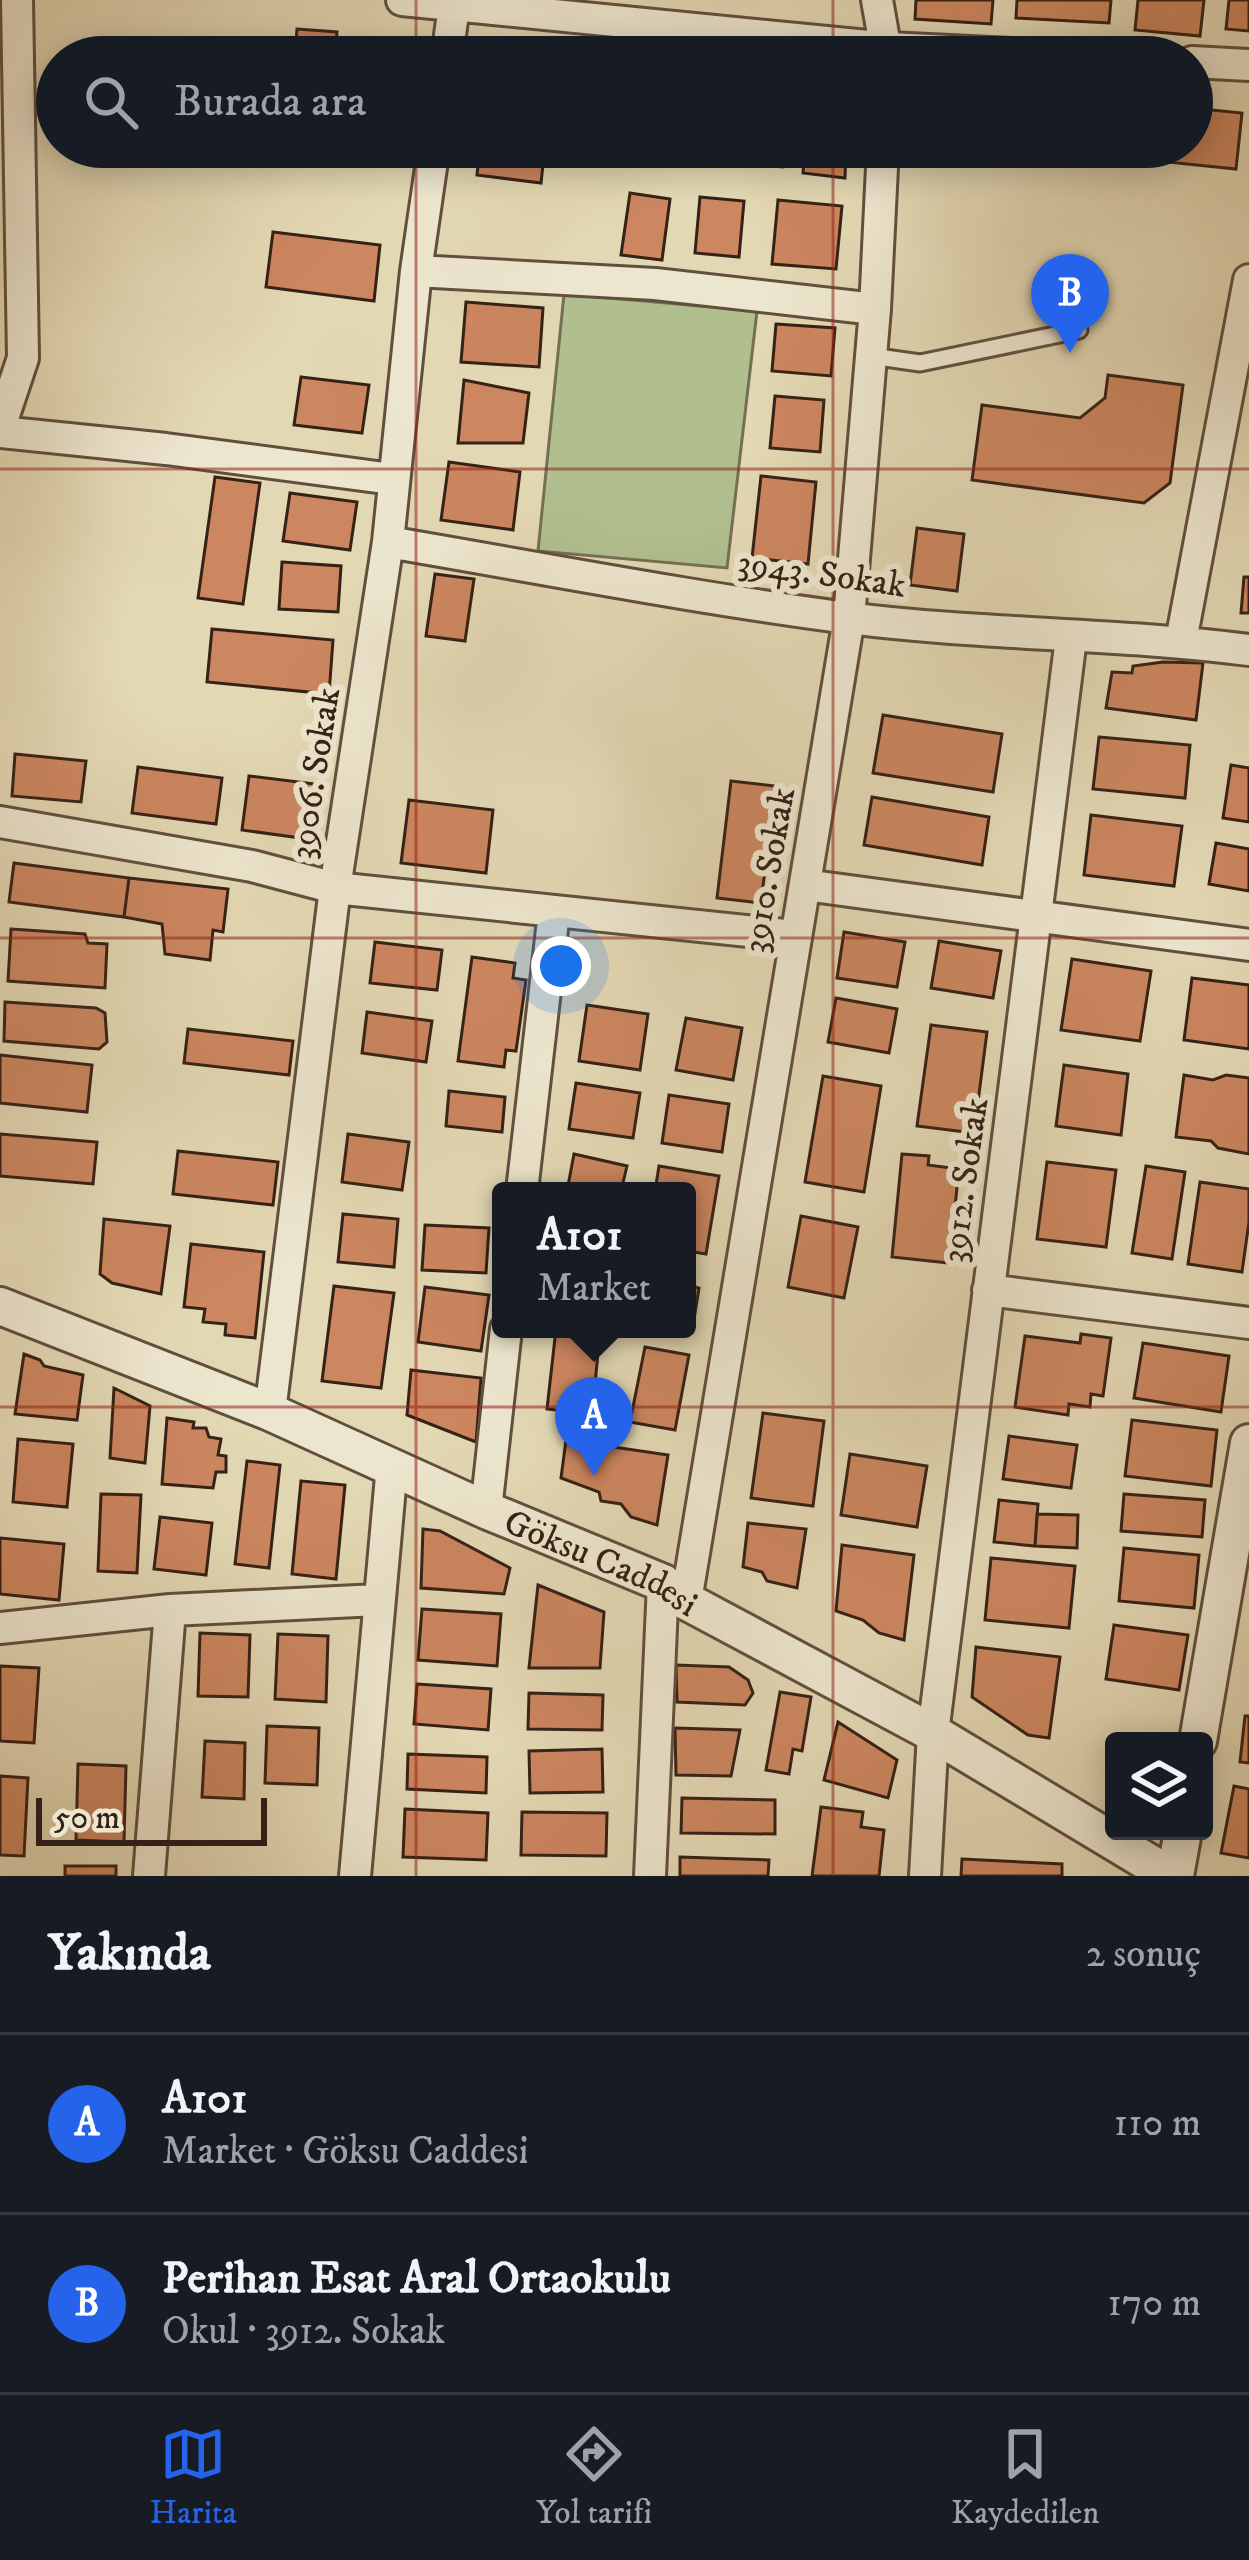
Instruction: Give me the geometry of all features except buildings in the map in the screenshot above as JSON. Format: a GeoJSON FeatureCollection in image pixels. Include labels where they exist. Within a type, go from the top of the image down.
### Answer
{"type":"FeatureCollection","features":[{"type":"Feature","properties":{"kind":"street"},"geometry":{"type":"LineString","coordinates":[[17,0],[23,358],[0,430],[392,479]]}},
{"type":"Feature","properties":{"kind":"street"},"geometry":{"type":"LineString","coordinates":[[402,0],[546,9],[755,36]]}},
{"type":"Feature","properties":{"kind":"street"},"geometry":{"type":"LineString","coordinates":[[877,0],[884,36]]}},
{"type":"Feature","properties":{"kind":"street"},"geometry":{"type":"LineString","coordinates":[[450,36],[454,6]]}},
{"type":"Feature","properties":{"kind":"street"},"geometry":{"type":"LineString","coordinates":[[1213,63],[1249,65]]}},
{"type":"Feature","properties":{"kind":"street","name":"3906. Sokak"},"geometry":{"type":"LineString","coordinates":[[270,1412],[335,888],[388,542],[431,168]]}},
{"type":"Feature","properties":{"kind":"street","name":"3910. Sokak"},"geometry":{"type":"LineString","coordinates":[[650,1876],[675,1592],[805,885],[849,618],[882,168]]}},
{"type":"Feature","properties":{"kind":"street"},"geometry":{"type":"LineString","coordinates":[[416,271],[655,284],[875,309]]}},
{"type":"Feature","properties":{"kind":"street"},"geometry":{"type":"LineString","coordinates":[[1181,641],[1249,280]]}},
{"type":"Feature","properties":{"kind":"street","name":"3943. Sokak"},"geometry":{"type":"LineString","coordinates":[[388,542],[849,618],[1249,650]]}},
{"type":"Feature","properties":{"kind":"street","name":"3912. Sokak"},"geometry":{"type":"LineString","coordinates":[[925,1876],[933,1733],[1071,638]]}},
{"type":"Feature","properties":{"kind":"street"},"geometry":{"type":"LineString","coordinates":[[0,822],[252,866],[335,888],[795,936]]}},
{"type":"Feature","properties":{"kind":"street"},"geometry":{"type":"LineString","coordinates":[[805,885],[1249,944]]}},
{"type":"Feature","properties":{"kind":"street"},"geometry":{"type":"LineString","coordinates":[[523,1182],[554,912]]}},
{"type":"Feature","properties":{"kind":"street"},"geometry":{"type":"LineString","coordinates":[[988,1290],[1249,1323]]}},
{"type":"Feature","properties":{"kind":"street","name":"Göksu Caddesi"},"geometry":{"type":"LineString","coordinates":[[0,1306],[270,1412],[675,1592],[933,1733],[1111,1860],[1173,1876]]}},
{"type":"Feature","properties":{"kind":"street"},"geometry":{"type":"LineString","coordinates":[[486,1510],[505,1338]]}},
{"type":"Feature","properties":{"kind":"street"},"geometry":{"type":"LineString","coordinates":[[1200,1732],[1249,1442]]}},
{"type":"Feature","properties":{"kind":"street"},"geometry":{"type":"LineString","coordinates":[[355,1876],[392,1465]]}},
{"type":"Feature","properties":{"kind":"street"},"geometry":{"type":"LineString","coordinates":[[0,1628],[170,1610],[378,1600]]}},
{"type":"Feature","properties":{"kind":"street"},"geometry":{"type":"LineString","coordinates":[[149,1876],[170,1610]]}},
{"type":"Feature","properties":{"kind":"street"},"geometry":{"type":"LineString","coordinates":[[1173,1876],[1181,1840]]}},
{"type":"Feature","properties":{"kind":"lane"},"geometry":{"type":"LineString","coordinates":[[871,356],[920,363],[1079,330]]}},
{"type":"Feature","properties":{"kind":"green space"},"geometry":{"type":"Polygon","coordinates":[[[564,294],[757,311],[727,568],[538,551],[564,294]]]}},
{"type":"Feature","properties":{"kind":"place","name":"Perihan Esat Aral Ortaokulu"},"geometry":{"type":"Point","coordinates":[1070,353]}},
{"type":"Feature","properties":{"kind":"place","name":"A101"},"geometry":{"type":"Point","coordinates":[594,1476]}}]}
